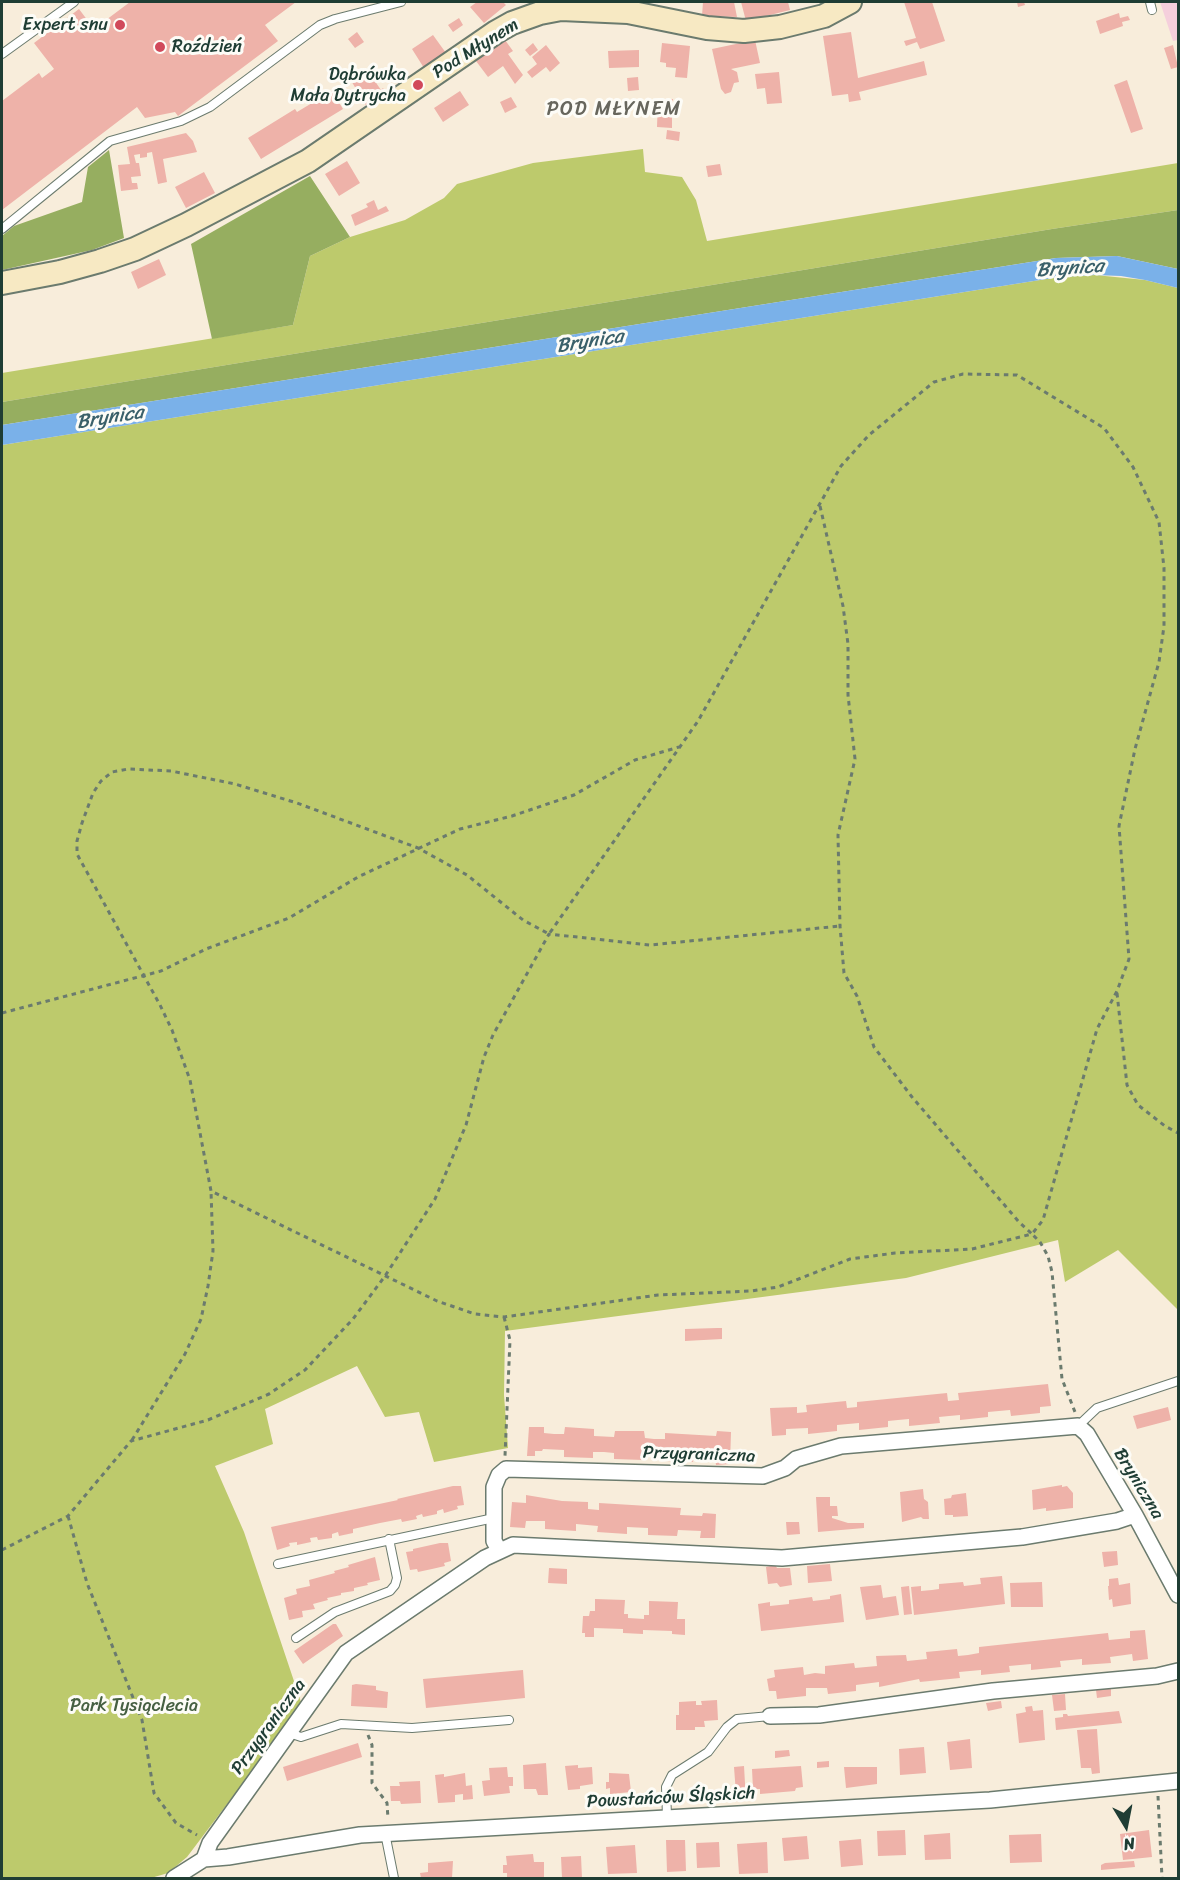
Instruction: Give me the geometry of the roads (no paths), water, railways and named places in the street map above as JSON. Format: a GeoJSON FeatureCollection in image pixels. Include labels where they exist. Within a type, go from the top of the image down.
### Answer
{"type":"FeatureCollection","features":[{"type":"Feature","properties":{"kind":"street","name":"Pod Młynem"},"geometry":{"type":"LineString","coordinates":[[2,283],[60,272],[100,261],[135,249],[186,225],[308,161],[496,33],[542,7],[628,12],[655,10],[707,28],[744,31],[780,27],[824,16],[850,2]]}},
{"type":"Feature","properties":{"kind":"street","name":"Przygraniczna"},"geometry":{"type":"LineString","coordinates":[[494,1518],[494,1487],[506,1469],[763,1476],[785,1468],[796,1459],[841,1446],[1078,1426]]}},
{"type":"Feature","properties":{"kind":"street","name":"Bryniczna"},"geometry":{"type":"LineString","coordinates":[[1078,1426],[1087,1434],[1179,1595]]}},
{"type":"Feature","properties":{"kind":"street","name":"Przygraniczna"},"geometry":{"type":"LineString","coordinates":[[204,1858],[210,1843],[346,1653],[499,1550],[513,1545],[782,1558],[1022,1537],[1117,1521],[1135,1515]]}},
{"type":"Feature","properties":{"kind":"street"},"geometry":{"type":"LineString","coordinates":[[494,1518],[494,1541],[499,1550]]}},
{"type":"Feature","properties":{"kind":"street"},"geometry":{"type":"LineString","coordinates":[[770,1716],[819,1715],[993,1691],[1157,1676],[1179,1671]]}},
{"type":"Feature","properties":{"kind":"street","name":"Powstańców Śląskich"},"geometry":{"type":"LineString","coordinates":[[174,1878],[204,1858],[228,1857],[385,1832],[990,1800],[1179,1781]]}},
{"type":"Feature","properties":{"kind":"lane"},"geometry":{"type":"LineString","coordinates":[[2,54],[74,2]]}},
{"type":"Feature","properties":{"kind":"lane"},"geometry":{"type":"LineString","coordinates":[[2,229],[110,141],[181,121],[204,111],[320,25],[401,2]]}},
{"type":"Feature","properties":{"kind":"lane"},"geometry":{"type":"LineString","coordinates":[[1150,2],[1152,10]]}},
{"type":"Feature","properties":{"kind":"lane"},"geometry":{"type":"LineString","coordinates":[[1078,1426],[1097,1407],[1179,1381]]}},
{"type":"Feature","properties":{"kind":"lane"},"geometry":{"type":"LineString","coordinates":[[278,1564],[494,1518]]}},
{"type":"Feature","properties":{"kind":"lane"},"geometry":{"type":"LineString","coordinates":[[296,1638],[335,1612],[390,1591],[397,1578],[388,1539]]}},
{"type":"Feature","properties":{"kind":"lane"},"geometry":{"type":"LineString","coordinates":[[667,1817],[666,1787],[672,1775],[708,1752],[727,1726],[737,1719],[770,1716]]}},
{"type":"Feature","properties":{"kind":"lane"},"geometry":{"type":"LineString","coordinates":[[288,1733],[301,1737],[341,1724],[412,1728],[509,1720]]}},
{"type":"Feature","properties":{"kind":"lane"},"geometry":{"type":"LineString","coordinates":[[385,1832],[394,1878]]}},
{"type":"Feature","properties":{"kind":"water","name":"Brynica"},"geometry":{"type":"Polygon","coordinates":[[[1117,256],[1178,269],[1178,288],[1121,276],[1059,277],[2,445],[2,425],[1056,258],[1117,256]]]}},
{"type":"Feature","properties":{"kind":"place","name":"Expert snu"},"geometry":{"type":"Point","coordinates":[120,25]}},
{"type":"Feature","properties":{"kind":"place","name":"Roździeń"},"geometry":{"type":"Point","coordinates":[160,47]}},
{"type":"Feature","properties":{"kind":"place","name":"Dąbrówka Mała Dytrycha"},"geometry":{"type":"Point","coordinates":[418,85]}},
{"type":"Feature","properties":{"kind":"district","name":"POD MŁYNEM"},"geometry":{"type":"Point","coordinates":[614,110]}},
{"type":"Feature","properties":{"kind":"park label","name":"Park Tysiąclecia"},"geometry":{"type":"Point","coordinates":[134,1706]}}]}
